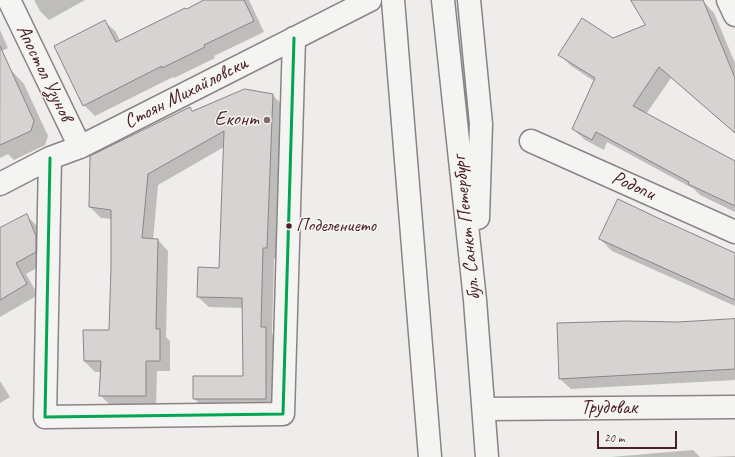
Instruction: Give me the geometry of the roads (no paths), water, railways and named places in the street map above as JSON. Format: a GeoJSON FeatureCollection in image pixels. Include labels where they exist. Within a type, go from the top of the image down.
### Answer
{"type":"FeatureCollection","features":[{"type":"Feature","properties":{"kind":"street","name":"Апостол Узунов"},"geometry":{"type":"LineString","coordinates":[[9,0],[80,147]]}},
{"type":"Feature","properties":{"kind":"street","name":"Стоян Михайловски"},"geometry":{"type":"LineString","coordinates":[[0,184],[50,158],[80,147],[370,0]]}},
{"type":"Feature","properties":{"kind":"street"},"geometry":{"type":"LineString","coordinates":[[394,0],[430,457]]}},
{"type":"Feature","properties":{"kind":"street","name":"бул. Санкт Петербург"},"geometry":{"type":"LineString","coordinates":[[443,0],[475,300],[487,457]]}},
{"type":"Feature","properties":{"kind":"street"},"geometry":{"type":"LineString","coordinates":[[469,0],[481,124],[475,300]]}},
{"type":"Feature","properties":{"kind":"street"},"geometry":{"type":"LineString","coordinates":[[728,0],[735,15]]}},
{"type":"Feature","properties":{"kind":"street"},"geometry":{"type":"LineString","coordinates":[[50,158],[45,418],[283,414],[294,38]]}},
{"type":"Feature","properties":{"kind":"street","name":"Родопи"},"geometry":{"type":"LineString","coordinates":[[531,141],[735,232]]}},
{"type":"Feature","properties":{"kind":"street","name":"Трудовак"},"geometry":{"type":"LineString","coordinates":[[484,409],[735,407]]}},
{"type":"Feature","properties":{"kind":"place","name":"Еконт"},"geometry":{"type":"Point","coordinates":[267,120]}},
{"type":"Feature","properties":{"kind":"place","name":"Поделението"},"geometry":{"type":"Point","coordinates":[289,226]}}]}
